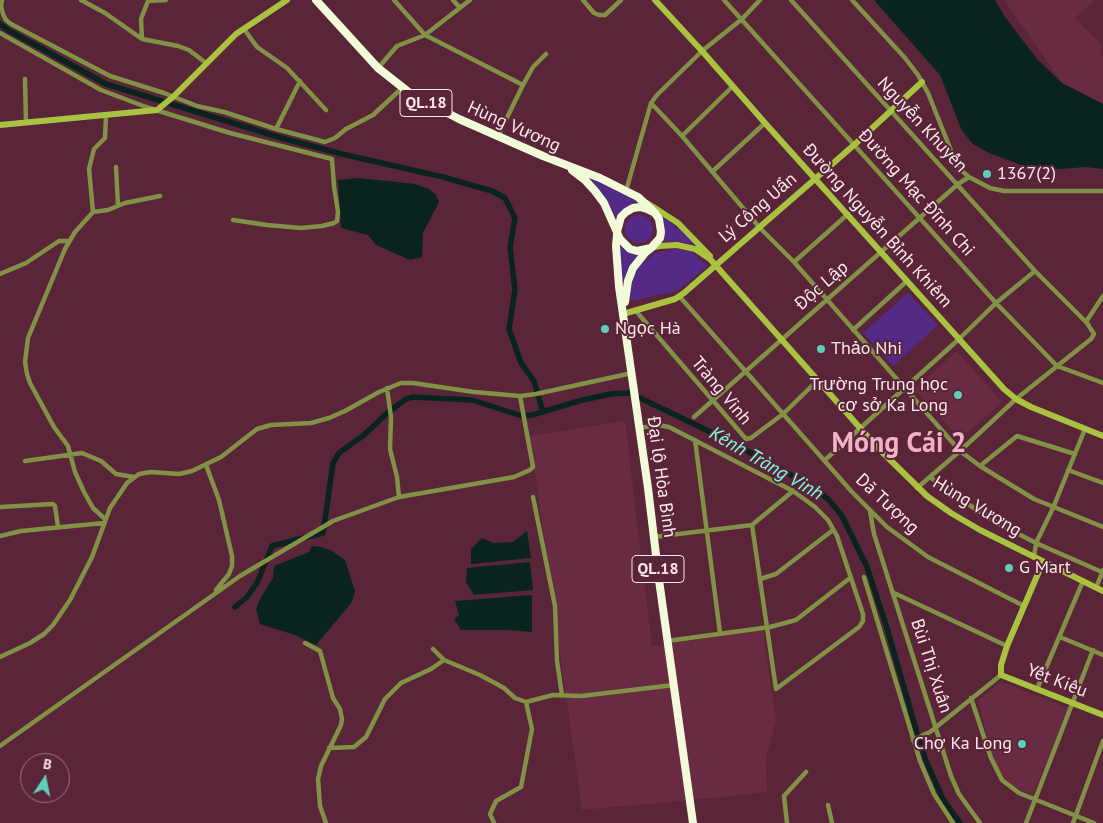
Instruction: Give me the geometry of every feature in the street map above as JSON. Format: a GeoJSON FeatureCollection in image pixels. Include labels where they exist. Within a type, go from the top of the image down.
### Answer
{"type":"FeatureCollection","features":[{"type":"Feature","properties":{"kind":"highway","name":"Hùng Vương"},"geometry":{"type":"LineString","coordinates":[[316,0],[378,68],[402,88],[423,101],[564,165]]}},
{"type":"Feature","properties":{"kind":"highway"},"geometry":{"type":"LineString","coordinates":[[564,165],[592,174],[638,197],[659,219],[660,238],[637,263],[630,274],[623,314]]}},
{"type":"Feature","properties":{"kind":"highway"},"geometry":{"type":"LineString","coordinates":[[564,165],[591,185],[630,248],[637,250],[651,248]]}},
{"type":"Feature","properties":{"kind":"highway"},"geometry":{"type":"LineString","coordinates":[[616,246],[621,217],[633,208],[652,211]]}},
{"type":"Feature","properties":{"kind":"highway"},"geometry":{"type":"LineString","coordinates":[[607,210],[616,246],[623,314]]}},
{"type":"Feature","properties":{"kind":"highway","name":"Đại lộ Hòa Bình"},"geometry":{"type":"LineString","coordinates":[[623,314],[693,823]]}},
{"type":"Feature","properties":{"kind":"street"},"geometry":{"type":"LineString","coordinates":[[2,0],[1,6],[6,20],[34,37],[110,76],[197,106],[224,112],[325,142],[373,115],[402,88]]}},
{"type":"Feature","properties":{"kind":"street"},"geometry":{"type":"LineString","coordinates":[[81,0],[105,13],[142,39],[190,50],[206,63]]}},
{"type":"Feature","properties":{"kind":"street"},"geometry":{"type":"LineString","coordinates":[[142,39],[141,19],[148,1],[166,0]]}},
{"type":"Feature","properties":{"kind":"street"},"geometry":{"type":"LineString","coordinates":[[0,125],[143,113],[159,109],[244,29],[287,0]]}},
{"type":"Feature","properties":{"kind":"street"},"geometry":{"type":"LineString","coordinates":[[394,0],[425,35],[523,85]]}},
{"type":"Feature","properties":{"kind":"street"},"geometry":{"type":"LineString","coordinates":[[453,0],[460,8]]}},
{"type":"Feature","properties":{"kind":"street"},"geometry":{"type":"LineString","coordinates":[[378,68],[401,43],[425,35],[470,0]]}},
{"type":"Feature","properties":{"kind":"street"},"geometry":{"type":"LineString","coordinates":[[583,0],[594,13],[599,15],[605,15],[621,0]]}},
{"type":"Feature","properties":{"kind":"street","name":"Đường Nguyễn Bỉnh Khiêm"},"geometry":{"type":"LineString","coordinates":[[655,0],[1004,389],[1016,399],[1031,407],[1103,436]]}},
{"type":"Feature","properties":{"kind":"street","name":"Đường Mạc Đĩnh Chi"},"geometry":{"type":"LineString","coordinates":[[724,0],[996,303],[1058,366],[1103,383]]}},
{"type":"Feature","properties":{"kind":"street"},"geometry":{"type":"LineString","coordinates":[[626,191],[651,103],[702,51],[742,19],[760,0]]}},
{"type":"Feature","properties":{"kind":"street","name":"Nguyễn Khuyến"},"geometry":{"type":"LineString","coordinates":[[791,0],[1035,271],[1086,322],[1094,334],[1091,339],[1058,366]]}},
{"type":"Feature","properties":{"kind":"street"},"geometry":{"type":"LineString","coordinates":[[852,0],[904,58],[922,82],[952,153],[962,171],[969,177],[984,186],[1004,191],[1103,191]]}},
{"type":"Feature","properties":{"kind":"street"},"geometry":{"type":"LineString","coordinates":[[244,29],[257,48],[282,63],[326,110]]}},
{"type":"Feature","properties":{"kind":"street"},"geometry":{"type":"LineString","coordinates":[[0,34],[96,87],[255,140],[332,159],[338,212],[334,223],[300,228],[233,220]]}},
{"type":"Feature","properties":{"kind":"street"},"geometry":{"type":"LineString","coordinates":[[498,136],[533,67],[546,54]]}},
{"type":"Feature","properties":{"kind":"street"},"geometry":{"type":"LineString","coordinates":[[25,79],[26,123]]}},
{"type":"Feature","properties":{"kind":"street"},"geometry":{"type":"LineString","coordinates":[[276,129],[300,81]]}},
{"type":"Feature","properties":{"kind":"street","name":"Lý Công Uẩn"},"geometry":{"type":"LineString","coordinates":[[623,314],[680,296],[854,145],[922,82]]}},
{"type":"Feature","properties":{"kind":"street"},"geometry":{"type":"LineString","coordinates":[[682,136],[733,86]]}},
{"type":"Feature","properties":{"kind":"street"},"geometry":{"type":"LineString","coordinates":[[651,103],[960,451],[1023,493],[1053,508],[1103,527]]}},
{"type":"Feature","properties":{"kind":"street"},"geometry":{"type":"LineString","coordinates":[[93,212],[89,169],[94,149],[105,140],[106,115]]}},
{"type":"Feature","properties":{"kind":"street"},"geometry":{"type":"LineString","coordinates":[[713,171],[765,123]]}},
{"type":"Feature","properties":{"kind":"street"},"geometry":{"type":"LineString","coordinates":[[116,167],[118,206]]}},
{"type":"Feature","properties":{"kind":"street","name":"Độc Lập"},"geometry":{"type":"LineString","coordinates":[[694,417],[921,219],[958,184],[969,177]]}},
{"type":"Feature","properties":{"kind":"street"},"geometry":{"type":"LineString","coordinates":[[104,521],[93,508],[84,492],[75,472],[68,446],[54,427],[30,383],[25,362],[28,338],[69,241],[93,212],[108,210],[130,202],[160,196]]}},
{"type":"Feature","properties":{"kind":"street"},"geometry":{"type":"LineString","coordinates":[[638,197],[672,218],[701,245],[716,265]]}},
{"type":"Feature","properties":{"kind":"street"},"geometry":{"type":"LineString","coordinates":[[652,211],[672,218]]}},
{"type":"Feature","properties":{"kind":"street"},"geometry":{"type":"LineString","coordinates":[[794,262],[848,214]]}},
{"type":"Feature","properties":{"kind":"street"},"geometry":{"type":"LineString","coordinates":[[0,274],[26,263],[59,241],[69,241]]}},
{"type":"Feature","properties":{"kind":"street"},"geometry":{"type":"LineString","coordinates":[[651,248],[668,244],[686,246],[703,253],[716,265]]}},
{"type":"Feature","properties":{"kind":"street","name":"Hùng Vương"},"geometry":{"type":"LineString","coordinates":[[716,265],[860,428],[917,488],[965,522],[1034,558],[1100,589]]}},
{"type":"Feature","properties":{"kind":"street"},"geometry":{"type":"LineString","coordinates":[[825,460],[996,303],[1035,271]]}},
{"type":"Feature","properties":{"kind":"street"},"geometry":{"type":"LineString","coordinates":[[853,330],[907,281]]}},
{"type":"Feature","properties":{"kind":"street","name":"Dã Tượng"},"geometry":{"type":"LineString","coordinates":[[680,296],[870,512],[897,536],[928,557],[1024,606]]}},
{"type":"Feature","properties":{"kind":"street"},"geometry":{"type":"LineString","coordinates":[[1086,322],[1103,296]]}},
{"type":"Feature","properties":{"kind":"street","name":"Tràng Vinh"},"geometry":{"type":"LineString","coordinates":[[635,310],[746,439],[783,414],[818,380]]}},
{"type":"Feature","properties":{"kind":"street"},"geometry":{"type":"LineString","coordinates":[[917,488],[1016,399],[1058,366]]}},
{"type":"Feature","properties":{"kind":"street"},"geometry":{"type":"LineString","coordinates":[[0,657],[30,643],[44,634],[53,625],[70,600],[92,557],[98,544],[104,521],[114,501],[127,483],[134,477],[151,472],[180,474],[206,465],[221,457],[257,429],[271,425],[311,423],[329,418],[346,412],[387,388],[401,383],[520,396],[632,373]]}},
{"type":"Feature","properties":{"kind":"street"},"geometry":{"type":"LineString","coordinates":[[387,388],[391,417],[390,449],[397,477],[399,496]]}},
{"type":"Feature","properties":{"kind":"street"},"geometry":{"type":"LineString","coordinates":[[0,746],[210,596],[281,550],[334,521],[399,496],[514,476],[530,470],[533,467],[520,396]]}},
{"type":"Feature","properties":{"kind":"street"},"geometry":{"type":"LineString","coordinates":[[639,428],[658,425],[668,427],[695,440],[793,491],[815,507],[828,520],[850,578],[863,620],[859,627],[776,689],[752,525]]}},
{"type":"Feature","properties":{"kind":"street"},"geometry":{"type":"LineString","coordinates":[[1034,558],[1036,543],[1053,508],[1085,429]]}},
{"type":"Feature","properties":{"kind":"street"},"geometry":{"type":"LineString","coordinates":[[980,466],[1017,436],[1074,454]]}},
{"type":"Feature","properties":{"kind":"street"},"geometry":{"type":"LineString","coordinates":[[695,440],[720,634]]}},
{"type":"Feature","properties":{"kind":"street"},"geometry":{"type":"LineString","coordinates":[[26,462],[82,453],[100,461],[116,474],[134,477]]}},
{"type":"Feature","properties":{"kind":"street"},"geometry":{"type":"LineString","coordinates":[[206,465],[219,500],[232,556],[232,566],[229,574],[210,596]]}},
{"type":"Feature","properties":{"kind":"street"},"geometry":{"type":"LineString","coordinates":[[1068,470],[1103,483]]}},
{"type":"Feature","properties":{"kind":"street"},"geometry":{"type":"LineString","coordinates":[[930,477],[955,496],[1001,525],[1036,543],[1103,571],[1100,589]]}},
{"type":"Feature","properties":{"kind":"street"},"geometry":{"type":"LineString","coordinates":[[654,538],[752,525],[793,491]]}},
{"type":"Feature","properties":{"kind":"street"},"geometry":{"type":"LineString","coordinates":[[533,496],[555,606],[562,695]]}},
{"type":"Feature","properties":{"kind":"street"},"geometry":{"type":"LineString","coordinates":[[0,508],[54,504],[58,527]]}},
{"type":"Feature","properties":{"kind":"street","name":"Bùi Thị Xuân"},"geometry":{"type":"LineString","coordinates":[[870,512],[874,534],[951,776],[959,794],[980,823]]}},
{"type":"Feature","properties":{"kind":"street"},"geometry":{"type":"LineString","coordinates":[[0,536],[21,531],[104,521]]}},
{"type":"Feature","properties":{"kind":"street"},"geometry":{"type":"LineString","coordinates":[[760,579],[776,574],[833,530]]}},
{"type":"Feature","properties":{"kind":"street"},"geometry":{"type":"LineString","coordinates":[[914,740],[936,726],[1001,675],[1001,665],[1007,646],[1043,562]]}},
{"type":"Feature","properties":{"kind":"street"},"geometry":{"type":"LineString","coordinates":[[668,641],[767,627],[796,620],[850,578]]}},
{"type":"Feature","properties":{"kind":"street"},"geometry":{"type":"LineString","coordinates":[[864,578],[914,740],[934,794],[953,823]]}},
{"type":"Feature","properties":{"kind":"street"},"geometry":{"type":"LineString","coordinates":[[1037,689],[1083,581]]}},
{"type":"Feature","properties":{"kind":"street"},"geometry":{"type":"LineString","coordinates":[[892,592],[1007,646]]}},
{"type":"Feature","properties":{"kind":"street"},"geometry":{"type":"LineString","coordinates":[[1060,637],[1103,655]]}},
{"type":"Feature","properties":{"kind":"street"},"geometry":{"type":"LineString","coordinates":[[305,643],[320,651],[334,698],[341,713],[341,725],[321,766],[317,786],[320,806],[326,823]]}},
{"type":"Feature","properties":{"kind":"street"},"geometry":{"type":"LineString","coordinates":[[433,649],[444,660],[480,675],[504,688],[515,698],[526,702],[553,695],[581,696],[674,685]]}},
{"type":"Feature","properties":{"kind":"street"},"geometry":{"type":"LineString","coordinates":[[1026,823],[1093,650]]}},
{"type":"Feature","properties":{"kind":"street"},"geometry":{"type":"LineString","coordinates":[[329,748],[354,747],[366,737],[381,705],[401,683],[431,669],[444,660]]}},
{"type":"Feature","properties":{"kind":"street","name":"Yết Kiêu"},"geometry":{"type":"LineString","coordinates":[[1001,675],[1103,715]]}},
{"type":"Feature","properties":{"kind":"street"},"geometry":{"type":"LineString","coordinates":[[971,698],[991,758],[998,774],[1006,784],[1013,790],[1094,823]]}},
{"type":"Feature","properties":{"kind":"street"},"geometry":{"type":"LineString","coordinates":[[494,823],[490,814],[496,801],[521,787],[532,729],[526,702]]}},
{"type":"Feature","properties":{"kind":"street"},"geometry":{"type":"LineString","coordinates":[[1073,823],[1103,741]]}},
{"type":"Feature","properties":{"kind":"street"},"geometry":{"type":"LineString","coordinates":[[787,823],[784,796],[806,772]]}},
{"type":"Feature","properties":{"kind":"street"},"geometry":{"type":"LineString","coordinates":[[828,805],[832,823]]}},
{"type":"Feature","properties":{"kind":"shaded area"},"geometry":{"type":"Polygon","coordinates":[[[874,0],[995,0],[1005,17],[1037,59],[1062,83],[1103,104],[1103,169],[1086,167],[1060,169],[1027,167],[989,153],[973,144],[962,131],[940,75],[874,0]]]}},
{"type":"Feature","properties":{"kind":"shaded area"},"geometry":{"type":"Polygon","coordinates":[[[1004,0],[1095,0],[1075,18],[1102,45],[1100,52],[1103,57],[1103,104],[1062,83],[1004,0]]]}},
{"type":"Feature","properties":{"kind":"shaded area"},"geometry":{"type":"Polygon","coordinates":[[[588,176],[639,201],[630,205],[616,218],[607,200],[588,176]]]}},
{"type":"Feature","properties":{"kind":"shaded area"},"geometry":{"type":"Polygon","coordinates":[[[358,178],[415,184],[429,189],[436,195],[439,202],[423,233],[422,257],[410,260],[376,245],[368,235],[341,228],[338,180],[358,178]]]}},
{"type":"Feature","properties":{"kind":"shaded area"},"geometry":{"type":"Polygon","coordinates":[[[639,215],[649,219],[653,229],[649,239],[639,243],[629,239],[625,229],[629,219],[639,215]]]}},
{"type":"Feature","properties":{"kind":"shaded area"},"geometry":{"type":"Polygon","coordinates":[[[662,217],[680,229],[696,245],[683,242],[661,241],[664,227],[662,217]]]}},
{"type":"Feature","properties":{"kind":"shaded area"},"geometry":{"type":"Polygon","coordinates":[[[618,244],[625,249],[639,254],[629,268],[623,288],[618,244]]]}},
{"type":"Feature","properties":{"kind":"shaded area"},"geometry":{"type":"Polygon","coordinates":[[[677,249],[691,252],[708,266],[677,291],[630,301],[633,277],[643,262],[657,252],[677,249]]]}},
{"type":"Feature","properties":{"kind":"shaded area"},"geometry":{"type":"Polygon","coordinates":[[[908,293],[938,325],[893,366],[863,333],[908,293]]]}},
{"type":"Feature","properties":{"kind":"shaded area","name":"Trường Trung học cơ sở Ka Long"},"geometry":{"type":"Polygon","coordinates":[[[957,351],[1002,402],[960,439],[914,389],[957,351]]]}},
{"type":"Feature","properties":{"kind":"shaded area"},"geometry":{"type":"Polygon","coordinates":[[[625,421],[652,646],[763,630],[776,720],[766,758],[767,792],[582,810],[530,436],[625,421]]]}},
{"type":"Feature","properties":{"kind":"shaded area"},"geometry":{"type":"Polygon","coordinates":[[[527,531],[531,558],[471,564],[471,549],[482,538],[493,543],[513,542],[527,531]]]}},
{"type":"Feature","properties":{"kind":"shaded area"},"geometry":{"type":"Polygon","coordinates":[[[312,546],[332,551],[345,560],[355,591],[352,602],[316,645],[295,635],[260,624],[256,609],[273,578],[274,566],[309,552],[312,546]]]}},
{"type":"Feature","properties":{"kind":"shaded area"},"geometry":{"type":"Polygon","coordinates":[[[530,562],[533,590],[474,595],[466,582],[467,568],[530,562]]]}},
{"type":"Feature","properties":{"kind":"shaded area"},"geometry":{"type":"Polygon","coordinates":[[[532,595],[532,632],[461,630],[454,619],[459,615],[455,601],[532,595]]]}},
{"type":"Feature","properties":{"kind":"shaded area","name":"Chợ Ka Long"},"geometry":{"type":"Polygon","coordinates":[[[1001,682],[1069,708],[1033,795],[1010,784],[1000,774],[993,758],[978,701],[1001,682]]]}},
{"type":"Feature","properties":{"kind":"waterway"},"geometry":{"type":"LineString","coordinates":[[0,24],[106,84],[285,139],[443,177],[492,191],[505,198],[515,218],[510,247],[515,290],[509,329],[521,363],[534,381],[543,412]]}},
{"type":"Feature","properties":{"kind":"waterway","name":"Kênh Tràng Vinh"},"geometry":{"type":"LineString","coordinates":[[235,607],[247,597],[257,583],[272,546],[323,533],[333,463],[339,453],[364,435],[386,414],[406,399],[412,397],[472,400],[522,416],[532,415],[582,400],[611,394],[629,393]]}},
{"type":"Feature","properties":{"kind":"waterway","name":"Kênh Tràng Vinh"},"geometry":{"type":"LineString","coordinates":[[640,398],[727,440],[811,486],[829,500],[842,516],[867,567],[887,628],[917,733]]}},
{"type":"Feature","properties":{"kind":"waterway","name":"Kênh Tràng Vinh"},"geometry":{"type":"LineString","coordinates":[[920,742],[926,761],[943,799],[960,823]]}},
{"type":"Feature","properties":{"kind":"place","name":"1367(2)"},"geometry":{"type":"Point","coordinates":[987,174]}},
{"type":"Feature","properties":{"kind":"place","name":"Ngọc Hà"},"geometry":{"type":"Point","coordinates":[605,329]}},
{"type":"Feature","properties":{"kind":"place","name":"Thảo Nhi"},"geometry":{"type":"Point","coordinates":[821,349]}},
{"type":"Feature","properties":{"kind":"place","name":"Trường Trung học cơ sở Ka Long"},"geometry":{"type":"Point","coordinates":[958,395]}},
{"type":"Feature","properties":{"kind":"place","name":"G Mart"},"geometry":{"type":"Point","coordinates":[1009,568]}},
{"type":"Feature","properties":{"kind":"place","name":"Chợ Ka Long"},"geometry":{"type":"Point","coordinates":[1022,744]}},
{"type":"Feature","properties":{"kind":"district","name":"Móng Cái 2"},"geometry":{"type":"Point","coordinates":[899,444]}}]}
